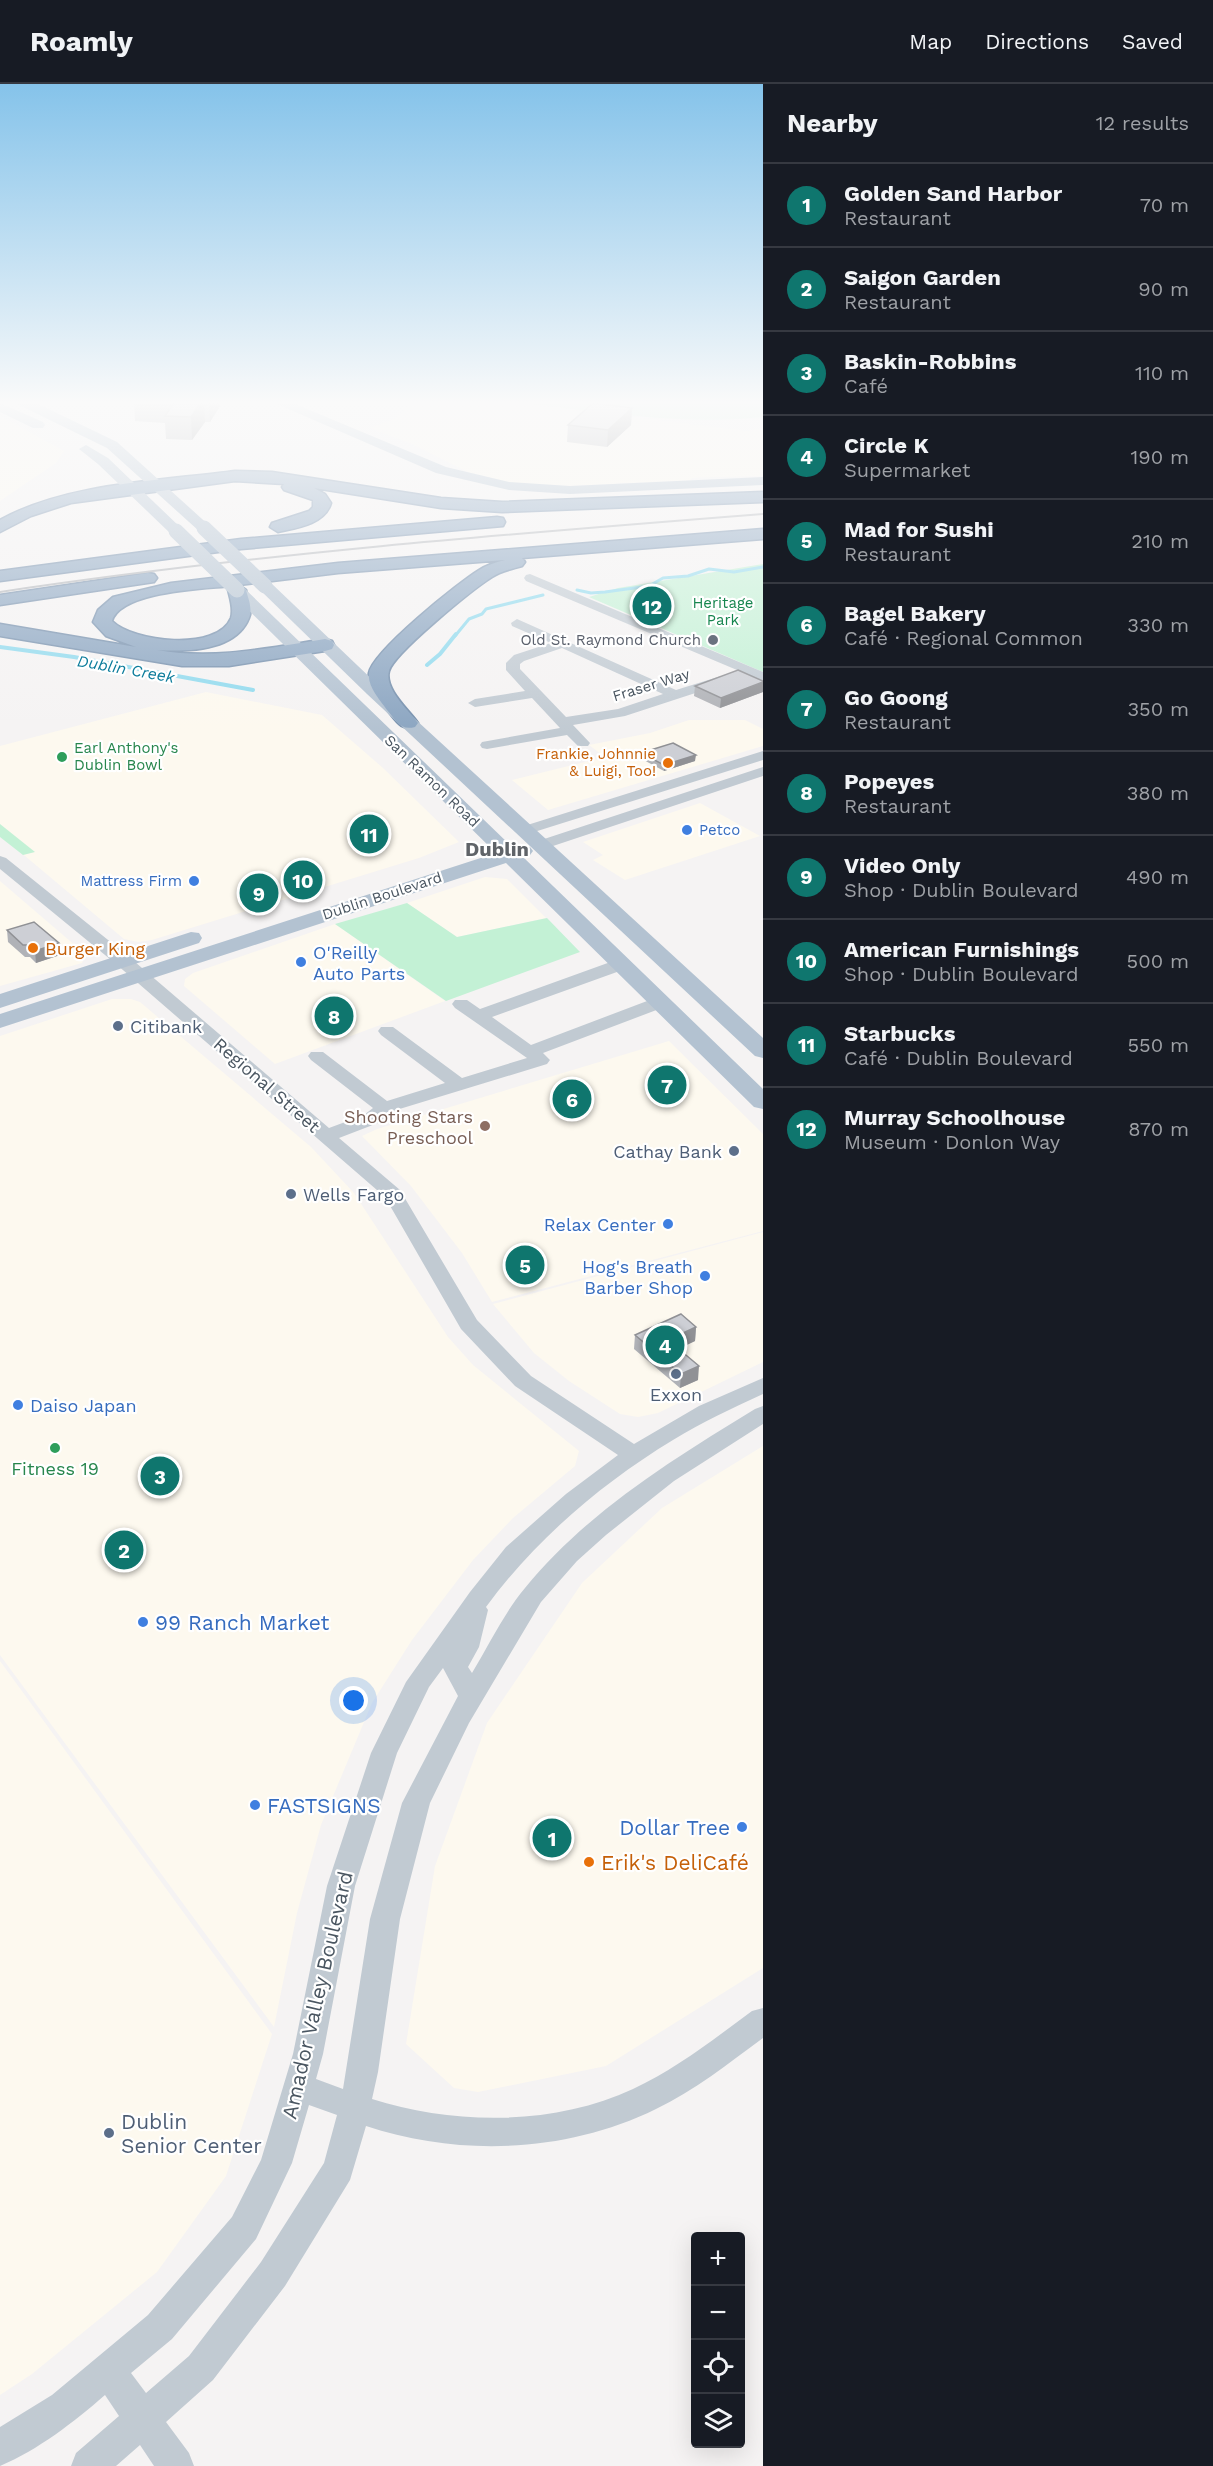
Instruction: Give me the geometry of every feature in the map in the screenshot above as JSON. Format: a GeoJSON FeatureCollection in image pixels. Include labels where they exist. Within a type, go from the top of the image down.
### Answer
{"type":"FeatureCollection","features":[{"type":"Feature","properties":{"kind":"highway"},"geometry":{"type":"LineString","coordinates":[[0,527],[30,512]]}},
{"type":"Feature","properties":{"kind":"highway"},"geometry":{"type":"LineString","coordinates":[[0,565],[291,525],[320,512]]}},
{"type":"Feature","properties":{"kind":"highway"},"geometry":{"type":"LineString","coordinates":[[0,576],[161,553],[300,538],[607,512]]}},
{"type":"Feature","properties":{"kind":"highway"},"geometry":{"type":"LineString","coordinates":[[0,600],[131,580],[312,559],[763,523]]}},
{"type":"Feature","properties":{"kind":"highway"},"geometry":{"type":"LineString","coordinates":[[237,590],[241,614],[238,623],[231,632],[201,642],[161,645],[142,643],[113,634],[105,628],[102,621],[106,609],[116,603],[171,588],[338,568],[763,534]]}},
{"type":"Feature","properties":{"kind":"highway"},"geometry":{"type":"LineString","coordinates":[[408,723],[382,686],[379,678],[379,669],[399,646],[485,574],[517,561],[602,548]]}},
{"type":"Feature","properties":{"kind":"highway"},"geometry":{"type":"LineString","coordinates":[[0,630],[182,660],[229,660],[325,645]]}},
{"type":"Feature","properties":{"kind":"main road","name":"San Ramon Road"},"geometry":{"type":"LineString","coordinates":[[156,512],[763,1102]]}},
{"type":"Feature","properties":{"kind":"main road","name":"San Ramon Road"},"geometry":{"type":"LineString","coordinates":[[186,512],[408,723],[763,1051]]}},
{"type":"Feature","properties":{"kind":"main road","name":"Dublin Boulevard"},"geometry":{"type":"LineString","coordinates":[[0,1001],[131,968],[534,838]]}},
{"type":"Feature","properties":{"kind":"main road","name":"Dublin Boulevard"},"geometry":{"type":"LineString","coordinates":[[0,1021],[131,968]]}},
{"type":"Feature","properties":{"kind":"street"},"geometry":{"type":"LineString","coordinates":[[530,578],[763,678]]}},
{"type":"Feature","properties":{"kind":"street"},"geometry":{"type":"LineString","coordinates":[[517,623],[676,695]]}},
{"type":"Feature","properties":{"kind":"street"},"geometry":{"type":"LineString","coordinates":[[562,644],[519,658],[513,663],[513,670],[583,742]]}},
{"type":"Feature","properties":{"kind":"street","name":"Fraser Way"},"geometry":{"type":"LineString","coordinates":[[487,745],[620,713],[747,671]]}},
{"type":"Feature","properties":{"kind":"street"},"geometry":{"type":"LineString","coordinates":[[475,703],[535,693]]}},
{"type":"Feature","properties":{"kind":"street","name":"Dublin Boulevard"},"geometry":{"type":"LineString","coordinates":[[534,838],[763,755]]}},
{"type":"Feature","properties":{"kind":"street","name":"Dublin Boulevard"},"geometry":{"type":"LineString","coordinates":[[534,838],[763,771]]}},
{"type":"Feature","properties":{"kind":"street","name":"Regional Street"},"geometry":{"type":"LineString","coordinates":[[0,861],[131,968],[393,1194],[469,1324],[523,1381],[634,1455]]}},
{"type":"Feature","properties":{"kind":"street"},"geometry":{"type":"LineString","coordinates":[[479,1016],[622,964]]}},
{"type":"Feature","properties":{"kind":"street"},"geometry":{"type":"LineString","coordinates":[[530,1052],[661,1002]]}},
{"type":"Feature","properties":{"kind":"street"},"geometry":{"type":"LineString","coordinates":[[326,1136],[371,1119],[386,1107],[541,1060],[461,1004]]}},
{"type":"Feature","properties":{"kind":"street"},"geometry":{"type":"LineString","coordinates":[[387,1030],[459,1085]]}},
{"type":"Feature","properties":{"kind":"street"},"geometry":{"type":"LineString","coordinates":[[316,1056],[376,1103],[386,1107]]}},
{"type":"Feature","properties":{"kind":"street","name":"Amador Valley Boulevard"},"geometry":{"type":"LineString","coordinates":[[0,2448],[64,2407],[160,2326],[244,2228],[276,2163],[308,2054],[341,1886],[384,1753],[419,1682],[478,1598],[515,1553],[574,1500],[634,1455],[665,1434],[707,1411],[763,1385]]}},
{"type":"Feature","properties":{"kind":"street"},"geometry":{"type":"LineString","coordinates":[[90,2466],[201,2368],[273,2274],[339,2169],[363,2072],[385,1919],[416,1803],[472,1696],[532,1596],[568,1555],[597,1529],[666,1476],[763,1414]]}},
{"type":"Feature","properties":{"kind":"street","name":"Amador Valley Boulevard"},"geometry":{"type":"LineString","coordinates":[[472,1696],[455,1667],[466,1647],[478,1598]]}},
{"type":"Feature","properties":{"kind":"street"},"geometry":{"type":"LineString","coordinates":[[298,2087],[404,2122],[438,2129],[507,2130],[580,2121],[643,2100],[668,2086],[763,2021]]}},
{"type":"Feature","properties":{"kind":"street"},"geometry":{"type":"LineString","coordinates":[[108,2370],[176,2466]]}},
{"type":"Feature","properties":{"kind":"shaded area"},"geometry":{"type":"Polygon","coordinates":[[[206,692],[322,715],[383,768],[459,842],[419,858],[152,940],[138,942],[124,939],[0,835],[0,746],[206,692]]]}},
{"type":"Feature","properties":{"kind":"shaded area"},"geometry":{"type":"Polygon","coordinates":[[[689,720],[745,720],[763,729],[763,746],[548,810],[512,780],[605,757],[589,745],[650,733],[689,720]]]}},
{"type":"Feature","properties":{"kind":"shaded area"},"geometry":{"type":"Polygon","coordinates":[[[700,803],[760,836],[625,880],[593,860],[603,855],[583,842],[700,803]]]}},
{"type":"Feature","properties":{"kind":"shaded area"},"geometry":{"type":"Polygon","coordinates":[[[485,877],[507,879],[546,918],[457,937],[407,903],[485,877]]]}},
{"type":"Feature","properties":{"kind":"shaded area"},"geometry":{"type":"Polygon","coordinates":[[[0,881],[84,953],[82,963],[0,986],[0,881]]]}},
{"type":"Feature","properties":{"kind":"shaded area"},"geometry":{"type":"Polygon","coordinates":[[[335,924],[445,1001],[275,1064],[184,986],[185,979],[193,973],[335,924]]]}},
{"type":"Feature","properties":{"kind":"shaded area"},"geometry":{"type":"Polygon","coordinates":[[[112,999],[131,999],[140,1002],[311,1147],[354,1193],[448,1337],[473,1365],[579,1451],[575,1466],[513,1518],[473,1560],[412,1640],[372,1703],[321,1825],[297,1913],[274,2027],[0,1655],[0,1036],[112,999]]]}},
{"type":"Feature","properties":{"kind":"shaded area"},"geometry":{"type":"Polygon","coordinates":[[[669,1041],[763,1134],[763,1231],[492,1302],[462,1253],[411,1186],[362,1136],[377,1129],[669,1041]]]}},
{"type":"Feature","properties":{"kind":"shaded area"},"geometry":{"type":"Polygon","coordinates":[[[763,1232],[763,1362],[658,1413],[638,1417],[620,1414],[569,1381],[534,1353],[493,1304],[763,1232]]]}},
{"type":"Feature","properties":{"kind":"shaded area"},"geometry":{"type":"Polygon","coordinates":[[[763,1446],[763,1968],[606,2066],[478,2092],[454,2088],[406,2044],[435,1866],[487,1723],[582,1583],[662,1508],[763,1446]]]}},
{"type":"Feature","properties":{"kind":"shaded area"},"geometry":{"type":"Polygon","coordinates":[[[0,1661],[272,2034],[226,2176],[157,2272],[32,2374],[0,2395],[0,1661]]]}},
{"type":"Feature","properties":{"kind":"green space","name":"Heritage Park"},"geometry":{"type":"Polygon","coordinates":[[[763,564],[763,672],[589,597],[618,588],[763,564]]]}},
{"type":"Feature","properties":{"kind":"green space"},"geometry":{"type":"Polygon","coordinates":[[[0,824],[35,852],[23,855],[0,837],[0,824]]]}},
{"type":"Feature","properties":{"kind":"green space"},"geometry":{"type":"Polygon","coordinates":[[[407,903],[457,937],[547,918],[580,952],[446,1001],[335,924],[407,903]]]}},
{"type":"Feature","properties":{"kind":"building"},"geometry":{"type":"Polygon","coordinates":[[[738,670],[763,682],[721,698],[695,686],[738,670]]]}},
{"type":"Feature","properties":{"kind":"building"},"geometry":{"type":"Polygon","coordinates":[[[673,743],[696,755],[664,765],[641,753],[673,743]]]}},
{"type":"Feature","properties":{"kind":"building"},"geometry":{"type":"Polygon","coordinates":[[[34,922],[59,943],[35,951],[29,945],[23,945],[7,930],[34,922]]]}},
{"type":"Feature","properties":{"kind":"building"},"geometry":{"type":"Polygon","coordinates":[[[681,1314],[696,1327],[668,1340],[699,1366],[681,1374],[635,1335],[681,1314]]]}},
{"type":"Feature","properties":{"kind":"waterway","name":"Dublin Creek"},"geometry":{"type":"LineString","coordinates":[[577,590],[591,593],[605,592],[649,586],[663,578],[688,576],[709,569],[734,572],[763,567]]}},
{"type":"Feature","properties":{"kind":"waterway","name":"Dublin Creek"},"geometry":{"type":"LineString","coordinates":[[455,636],[469,619],[482,614],[486,609],[543,595]]}},
{"type":"Feature","properties":{"kind":"waterway","name":"Dublin Creek"},"geometry":{"type":"LineString","coordinates":[[427,665],[440,654],[456,634]]}},
{"type":"Feature","properties":{"kind":"waterway","name":"Dublin Creek"},"geometry":{"type":"LineString","coordinates":[[0,647],[74,657],[253,690]]}},
{"type":"Feature","properties":{"kind":"railway"},"geometry":{"type":"LineString","coordinates":[[0,592],[285,556],[476,537],[763,514]]}},
{"type":"Feature","properties":{"kind":"place","name":"Murray Schoolhouse"},"geometry":{"type":"Point","coordinates":[652,606]}},
{"type":"Feature","properties":{"kind":"place","name":"Old St. Raymond Church"},"geometry":{"type":"Point","coordinates":[713,640]}},
{"type":"Feature","properties":{"kind":"place","name":"Earl Anthony's Dublin Bowl"},"geometry":{"type":"Point","coordinates":[62,757]}},
{"type":"Feature","properties":{"kind":"place","name":"Frankie, Johnnie & Luigi, Too!"},"geometry":{"type":"Point","coordinates":[668,763]}},
{"type":"Feature","properties":{"kind":"place","name":"Petco"},"geometry":{"type":"Point","coordinates":[687,830]}},
{"type":"Feature","properties":{"kind":"place","name":"Starbucks"},"geometry":{"type":"Point","coordinates":[369,834]}},
{"type":"Feature","properties":{"kind":"place","name":"American Furnishings"},"geometry":{"type":"Point","coordinates":[303,880]}},
{"type":"Feature","properties":{"kind":"place","name":"Mattress Firm"},"geometry":{"type":"Point","coordinates":[194,881]}},
{"type":"Feature","properties":{"kind":"place","name":"Video Only"},"geometry":{"type":"Point","coordinates":[259,893]}},
{"type":"Feature","properties":{"kind":"place","name":"Burger King"},"geometry":{"type":"Point","coordinates":[33,948]}},
{"type":"Feature","properties":{"kind":"place","name":"O'Reilly Auto Parts"},"geometry":{"type":"Point","coordinates":[301,962]}},
{"type":"Feature","properties":{"kind":"place","name":"Popeyes"},"geometry":{"type":"Point","coordinates":[334,1016]}},
{"type":"Feature","properties":{"kind":"place","name":"Citibank"},"geometry":{"type":"Point","coordinates":[118,1026]}},
{"type":"Feature","properties":{"kind":"place","name":"Go Goong"},"geometry":{"type":"Point","coordinates":[667,1085]}},
{"type":"Feature","properties":{"kind":"place","name":"Bagel Bakery"},"geometry":{"type":"Point","coordinates":[572,1099]}},
{"type":"Feature","properties":{"kind":"place","name":"Shooting Stars Preschool"},"geometry":{"type":"Point","coordinates":[485,1126]}},
{"type":"Feature","properties":{"kind":"place","name":"Cathay Bank"},"geometry":{"type":"Point","coordinates":[734,1151]}},
{"type":"Feature","properties":{"kind":"place","name":"Wells Fargo"},"geometry":{"type":"Point","coordinates":[291,1194]}},
{"type":"Feature","properties":{"kind":"place","name":"Relax Center"},"geometry":{"type":"Point","coordinates":[668,1224]}},
{"type":"Feature","properties":{"kind":"place","name":"Mad for Sushi"},"geometry":{"type":"Point","coordinates":[525,1265]}},
{"type":"Feature","properties":{"kind":"place","name":"Hog's Breath Barber Shop"},"geometry":{"type":"Point","coordinates":[705,1276]}},
{"type":"Feature","properties":{"kind":"place","name":"Circle K"},"geometry":{"type":"Point","coordinates":[665,1345]}},
{"type":"Feature","properties":{"kind":"place","name":"Exxon"},"geometry":{"type":"Point","coordinates":[676,1374]}},
{"type":"Feature","properties":{"kind":"place","name":"Daiso Japan"},"geometry":{"type":"Point","coordinates":[18,1405]}},
{"type":"Feature","properties":{"kind":"place","name":"Fitness 19"},"geometry":{"type":"Point","coordinates":[55,1448]}},
{"type":"Feature","properties":{"kind":"place","name":"Baskin-Robbins"},"geometry":{"type":"Point","coordinates":[160,1476]}},
{"type":"Feature","properties":{"kind":"place","name":"Saigon Garden"},"geometry":{"type":"Point","coordinates":[124,1550]}},
{"type":"Feature","properties":{"kind":"place","name":"99 Ranch Market"},"geometry":{"type":"Point","coordinates":[143,1622]}},
{"type":"Feature","properties":{"kind":"place","name":"FASTSIGNS"},"geometry":{"type":"Point","coordinates":[255,1805]}},
{"type":"Feature","properties":{"kind":"place","name":"Dollar Tree"},"geometry":{"type":"Point","coordinates":[742,1827]}},
{"type":"Feature","properties":{"kind":"place","name":"Golden Sand Harbor"},"geometry":{"type":"Point","coordinates":[552,1838]}},
{"type":"Feature","properties":{"kind":"place","name":"Erik's DeliCafé"},"geometry":{"type":"Point","coordinates":[589,1862]}},
{"type":"Feature","properties":{"kind":"place","name":"Dublin Senior Center"},"geometry":{"type":"Point","coordinates":[109,2133]}},
{"type":"Feature","properties":{"kind":"district","name":"Dublin"},"geometry":{"type":"Point","coordinates":[497,849]}}]}
